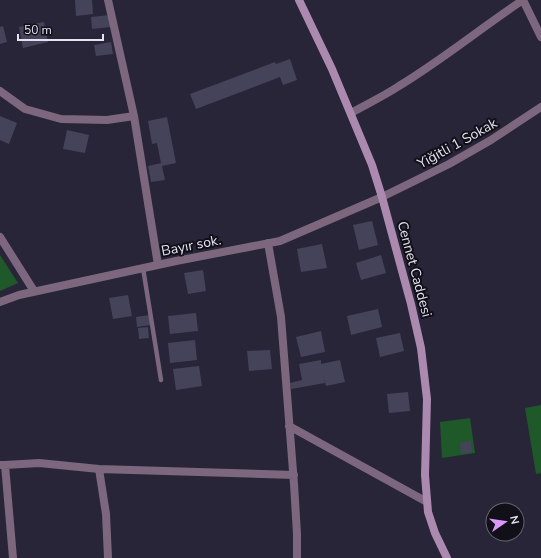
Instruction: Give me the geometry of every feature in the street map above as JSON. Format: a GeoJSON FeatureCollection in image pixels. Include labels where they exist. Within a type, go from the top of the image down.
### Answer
{"type":"FeatureCollection","features":[{"type":"Feature","properties":{"kind":"street"},"geometry":{"type":"LineString","coordinates":[[108,0],[134,116],[158,265]]}},
{"type":"Feature","properties":{"kind":"street"},"geometry":{"type":"LineString","coordinates":[[351,113],[399,86],[523,0],[541,37]]}},
{"type":"Feature","properties":{"kind":"street","name":"Cennet Caddesi"},"geometry":{"type":"LineString","coordinates":[[301,1],[332,69],[372,165],[411,304],[421,348],[426,399],[425,475],[428,512],[447,558]]}},
{"type":"Feature","properties":{"kind":"street"},"geometry":{"type":"LineString","coordinates":[[0,91],[25,109],[62,119],[107,120],[134,116]]}},
{"type":"Feature","properties":{"kind":"street","name":"Yiğitli 1 Sokak"},"geometry":{"type":"LineString","coordinates":[[382,197],[449,164],[485,144],[541,107]]}},
{"type":"Feature","properties":{"kind":"street","name":"Bayır sok."},"geometry":{"type":"LineString","coordinates":[[0,302],[34,291],[280,241],[382,197]]}},
{"type":"Feature","properties":{"kind":"street"},"geometry":{"type":"LineString","coordinates":[[0,237],[34,291]]}},
{"type":"Feature","properties":{"kind":"street"},"geometry":{"type":"LineString","coordinates":[[268,244],[281,317],[294,475],[297,558]]}},
{"type":"Feature","properties":{"kind":"street"},"geometry":{"type":"LineString","coordinates":[[289,426],[427,502]]}},
{"type":"Feature","properties":{"kind":"street"},"geometry":{"type":"LineString","coordinates":[[13,558],[2,465],[39,463],[99,469],[294,475]]}},
{"type":"Feature","properties":{"kind":"street"},"geometry":{"type":"LineString","coordinates":[[99,469],[106,514],[108,558]]}},
{"type":"Feature","properties":{"kind":"lane"},"geometry":{"type":"LineString","coordinates":[[143,268],[161,380]]}},
{"type":"Feature","properties":{"kind":"green space"},"geometry":{"type":"Polygon","coordinates":[[[0,255],[18,283],[0,291],[0,255]]]}},
{"type":"Feature","properties":{"kind":"green space"},"geometry":{"type":"Polygon","coordinates":[[[541,405],[541,473],[536,474],[525,408],[541,405]]]}},
{"type":"Feature","properties":{"kind":"green space"},"geometry":{"type":"Polygon","coordinates":[[[470,418],[475,453],[442,458],[440,422],[470,418]]]}},
{"type":"Feature","properties":{"kind":"building"},"geometry":{"type":"Polygon","coordinates":[[[75,0],[92,0],[93,14],[76,16],[75,0]]]}},
{"type":"Feature","properties":{"kind":"building"},"geometry":{"type":"Polygon","coordinates":[[[110,15],[111,27],[92,29],[91,17],[110,15]]]}},
{"type":"Feature","properties":{"kind":"building"},"geometry":{"type":"Polygon","coordinates":[[[44,22],[48,42],[23,48],[19,27],[44,22]]]}},
{"type":"Feature","properties":{"kind":"building"},"geometry":{"type":"Polygon","coordinates":[[[3,26],[7,42],[0,44],[0,27],[3,26]]]}},
{"type":"Feature","properties":{"kind":"building"},"geometry":{"type":"Polygon","coordinates":[[[111,42],[113,54],[96,56],[94,45],[111,42]]]}},
{"type":"Feature","properties":{"kind":"building"},"geometry":{"type":"Polygon","coordinates":[[[290,59],[297,80],[283,85],[280,77],[196,109],[190,94],[275,62],[276,64],[290,59]]]}},
{"type":"Feature","properties":{"kind":"building"},"geometry":{"type":"Polygon","coordinates":[[[0,116],[17,123],[9,144],[0,140],[0,116]]]}},
{"type":"Feature","properties":{"kind":"building"},"geometry":{"type":"Polygon","coordinates":[[[167,117],[176,163],[162,166],[165,180],[151,182],[148,166],[161,163],[157,143],[152,144],[148,121],[167,117]]]}},
{"type":"Feature","properties":{"kind":"building"},"geometry":{"type":"Polygon","coordinates":[[[67,130],[89,135],[85,153],[63,149],[67,130]]]}},
{"type":"Feature","properties":{"kind":"building"},"geometry":{"type":"Polygon","coordinates":[[[372,221],[378,245],[359,250],[353,225],[372,221]]]}},
{"type":"Feature","properties":{"kind":"building"},"geometry":{"type":"Polygon","coordinates":[[[322,244],[327,268],[301,272],[297,249],[322,244]]]}},
{"type":"Feature","properties":{"kind":"building"},"geometry":{"type":"Polygon","coordinates":[[[381,255],[386,273],[361,280],[356,263],[381,255]]]}},
{"type":"Feature","properties":{"kind":"building"},"geometry":{"type":"Polygon","coordinates":[[[203,270],[206,291],[188,294],[184,273],[203,270]]]}},
{"type":"Feature","properties":{"kind":"building"},"geometry":{"type":"Polygon","coordinates":[[[128,295],[132,316],[113,319],[109,298],[128,295]]]}},
{"type":"Feature","properties":{"kind":"building"},"geometry":{"type":"Polygon","coordinates":[[[378,309],[382,327],[351,335],[347,316],[378,309]]]}},
{"type":"Feature","properties":{"kind":"building"},"geometry":{"type":"Polygon","coordinates":[[[196,313],[198,331],[170,334],[168,316],[196,313]]]}},
{"type":"Feature","properties":{"kind":"building"},"geometry":{"type":"Polygon","coordinates":[[[150,315],[151,325],[137,327],[136,317],[150,315]]]}},
{"type":"Feature","properties":{"kind":"building"},"geometry":{"type":"Polygon","coordinates":[[[148,327],[149,338],[139,339],[138,328],[148,327]]]}},
{"type":"Feature","properties":{"kind":"building"},"geometry":{"type":"Polygon","coordinates":[[[321,331],[325,352],[301,357],[296,337],[321,331]]]}},
{"type":"Feature","properties":{"kind":"building"},"geometry":{"type":"Polygon","coordinates":[[[400,333],[404,351],[380,357],[376,338],[400,333]]]}},
{"type":"Feature","properties":{"kind":"building"},"geometry":{"type":"Polygon","coordinates":[[[195,340],[197,360],[170,363],[168,343],[195,340]]]}},
{"type":"Feature","properties":{"kind":"building"},"geometry":{"type":"Polygon","coordinates":[[[270,350],[272,369],[249,371],[247,351],[270,350]]]}},
{"type":"Feature","properties":{"kind":"building"},"geometry":{"type":"Polygon","coordinates":[[[321,360],[321,364],[340,360],[345,382],[326,386],[323,374],[325,383],[291,389],[290,383],[302,380],[299,364],[321,360]]]}},
{"type":"Feature","properties":{"kind":"building"},"geometry":{"type":"Polygon","coordinates":[[[199,366],[202,386],[176,390],[173,369],[199,366]]]}},
{"type":"Feature","properties":{"kind":"building"},"geometry":{"type":"Polygon","coordinates":[[[408,392],[410,411],[389,413],[387,394],[408,392]]]}},
{"type":"Feature","properties":{"kind":"building"},"geometry":{"type":"Polygon","coordinates":[[[471,441],[472,452],[461,454],[460,443],[471,441]]]}}]}
